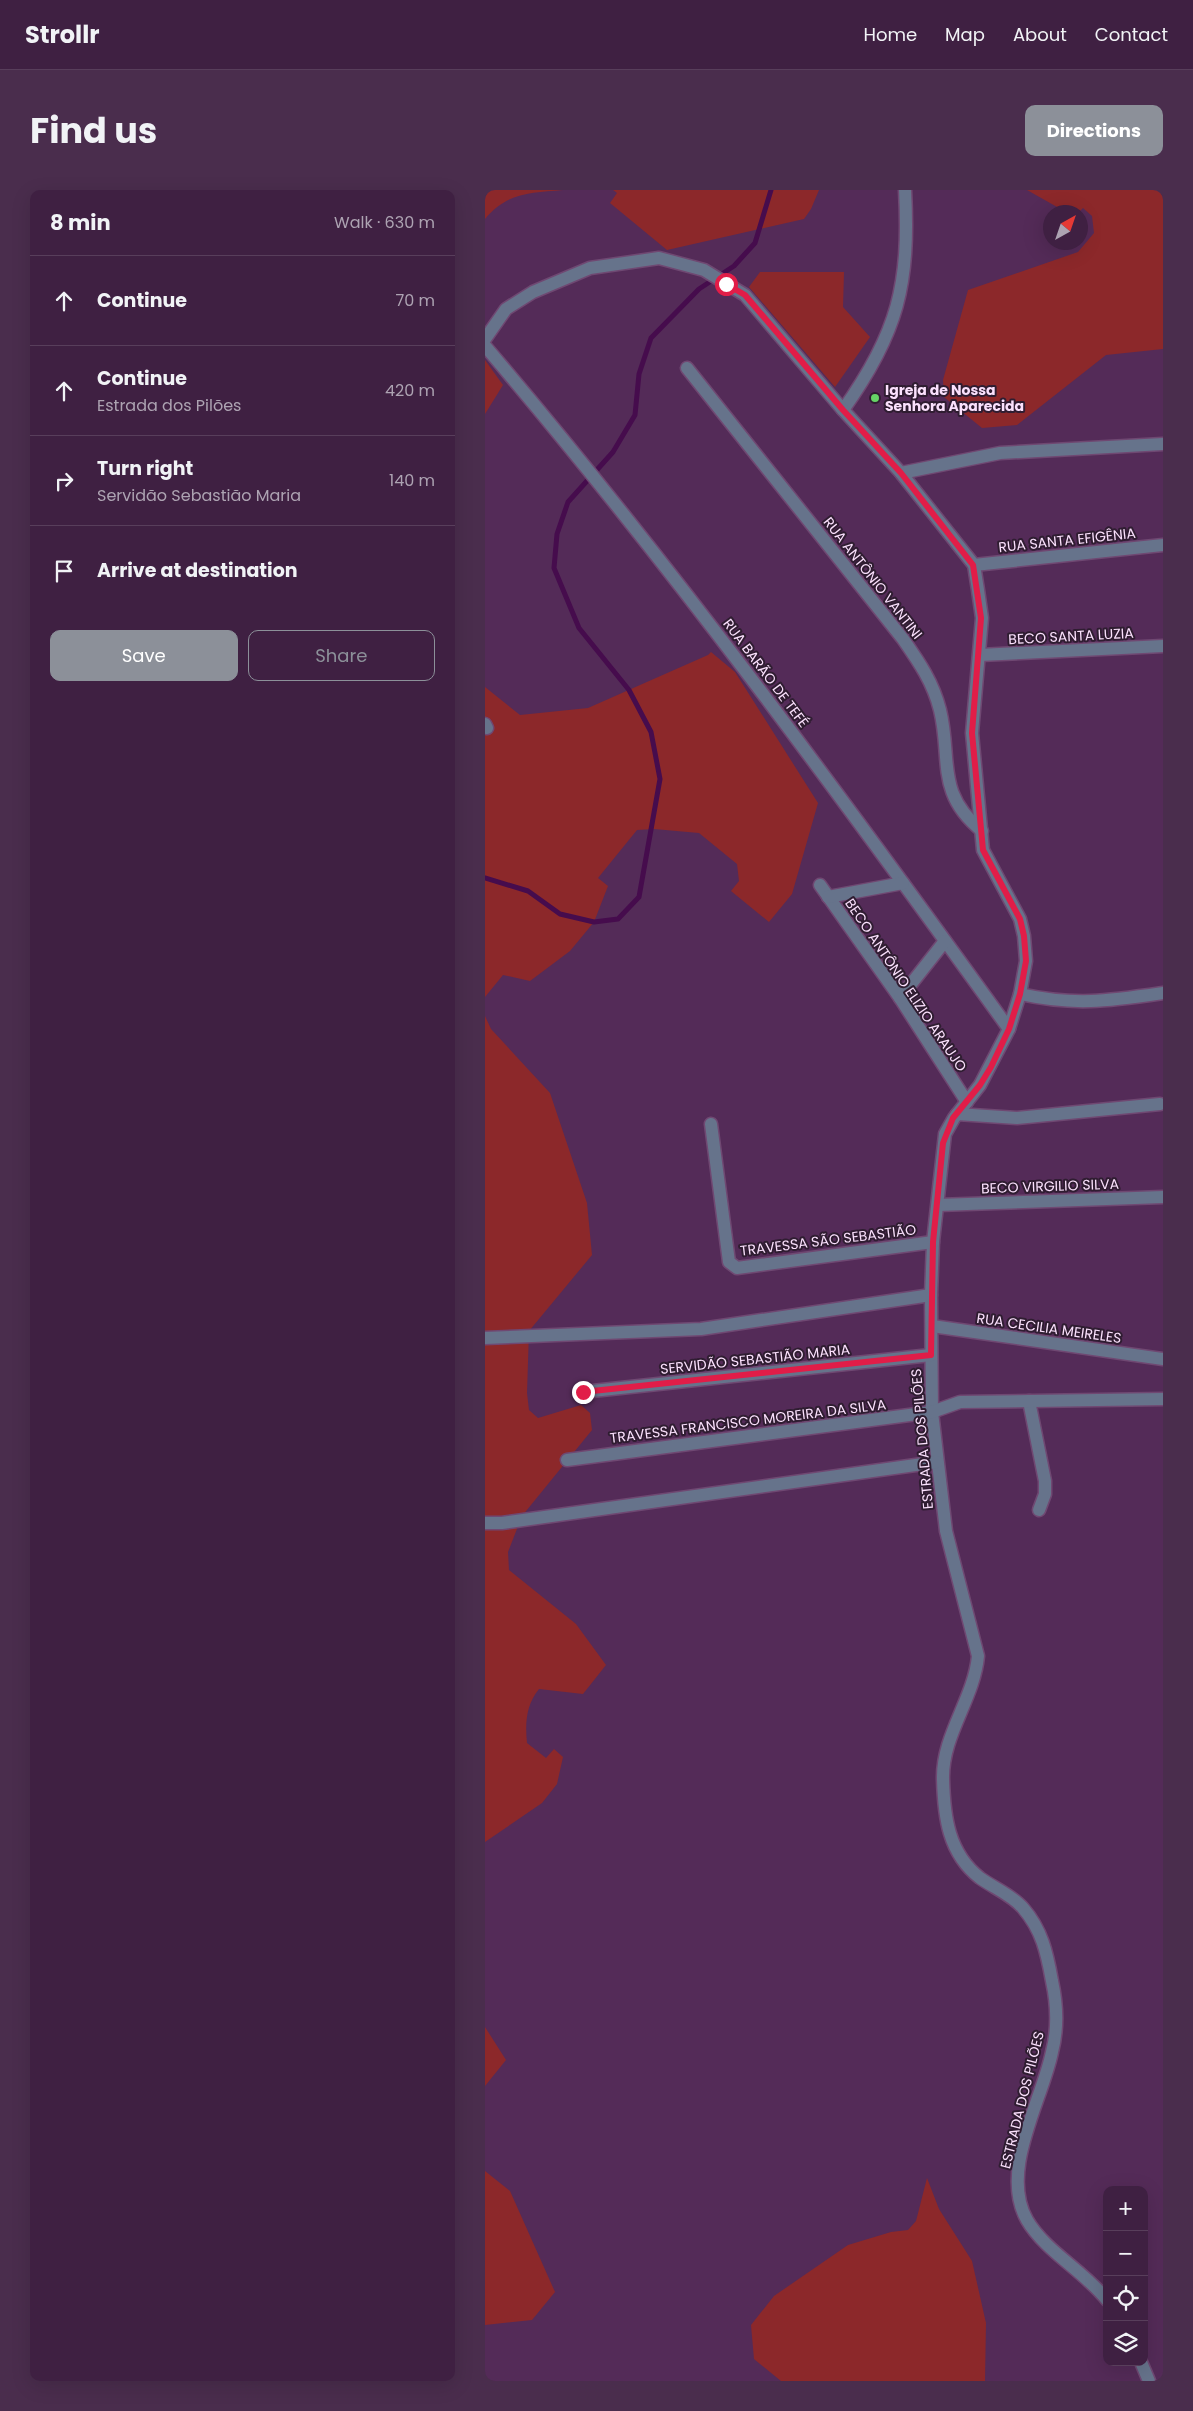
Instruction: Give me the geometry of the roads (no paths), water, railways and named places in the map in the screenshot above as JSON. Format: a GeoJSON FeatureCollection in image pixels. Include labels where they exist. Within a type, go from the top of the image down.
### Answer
{"type":"FeatureCollection","features":[{"type":"Feature","properties":{"kind":"street"},"geometry":{"type":"LineString","coordinates":[[843,410],[866,377],[897,311],[903,278],[907,234],[905,190]]}},
{"type":"Feature","properties":{"kind":"street","name":"ESTRADA DOS PILÕES"},"geometry":{"type":"LineString","coordinates":[[485,340],[506,309],[519,300],[590,268],[659,258],[706,271],[745,295],[843,410],[901,473],[973,565],[981,618],[980,655],[972,733],[983,850],[1020,919],[1024,936],[1026,961],[1020,994],[1009,1029],[991,1067],[945,1134],[933,1242],[931,1295],[932,1412],[937,1462],[946,1531],[978,1656],[976,1674],[951,1733],[945,1754],[943,1777],[945,1819],[955,1848],[961,1858],[979,1877],[1022,1906],[1041,1934],[1053,1983],[1056,2012],[1052,2055],[1035,2102],[1020,2161],[1020,2202],[1027,2220],[1041,2239],[1069,2262],[1103,2296]]}},
{"type":"Feature","properties":{"kind":"street","name":"RUA BARÃO DE TEFÉ"},"geometry":{"type":"LineString","coordinates":[[485,346],[600,483],[799,741],[1009,1029]]}},
{"type":"Feature","properties":{"kind":"street","name":"RUA ANTÔNIO VANTINI"},"geometry":{"type":"LineString","coordinates":[[687,368],[903,639],[929,678],[940,710],[949,784],[962,812],[982,831]]}},
{"type":"Feature","properties":{"kind":"street"},"geometry":{"type":"LineString","coordinates":[[901,473],[1000,453],[1163,444]]}},
{"type":"Feature","properties":{"kind":"street","name":"RUA SANTA EFIGÊNIA"},"geometry":{"type":"LineString","coordinates":[[973,565],[1163,544]]}},
{"type":"Feature","properties":{"kind":"street","name":"BECO SANTA LUZIA"},"geometry":{"type":"LineString","coordinates":[[980,655],[1163,646]]}},
{"type":"Feature","properties":{"kind":"street"},"geometry":{"type":"LineString","coordinates":[[828,897],[903,883]]}},
{"type":"Feature","properties":{"kind":"street","name":"BECO ANTÔNIO ELIZIO ARAUJO"},"geometry":{"type":"LineString","coordinates":[[820,885],[900,998],[967,1102]]}},
{"type":"Feature","properties":{"kind":"street"},"geometry":{"type":"LineString","coordinates":[[900,998],[945,941]]}},
{"type":"Feature","properties":{"kind":"street"},"geometry":{"type":"LineString","coordinates":[[1020,994],[1061,1002],[1090,1003],[1163,994]]}},
{"type":"Feature","properties":{"kind":"street"},"geometry":{"type":"LineString","coordinates":[[957,1114],[1017,1118],[1160,1104]]}},
{"type":"Feature","properties":{"kind":"street","name":"TRAVESSA SÃO SEBASTIÃO"},"geometry":{"type":"LineString","coordinates":[[711,1124],[729,1262],[737,1268],[933,1242]]}},
{"type":"Feature","properties":{"kind":"street","name":"BECO VIRGILIO SILVA"},"geometry":{"type":"LineString","coordinates":[[938,1204],[1163,1198]]}},
{"type":"Feature","properties":{"kind":"street"},"geometry":{"type":"LineString","coordinates":[[485,1338],[701,1329],[931,1295]]}},
{"type":"Feature","properties":{"kind":"street","name":"RUA CECILIA MEIRELES"},"geometry":{"type":"LineString","coordinates":[[931,1326],[1163,1359]]}},
{"type":"Feature","properties":{"kind":"street","name":"SERVIDÃO SEBASTIÃO MARIA"},"geometry":{"type":"LineString","coordinates":[[583,1392],[931,1355]]}},
{"type":"Feature","properties":{"kind":"street","name":"TRAVESSA FRANCISCO MOREIRA DA SILVA"},"geometry":{"type":"LineString","coordinates":[[567,1460],[932,1412],[960,1402],[1163,1399]]}},
{"type":"Feature","properties":{"kind":"street"},"geometry":{"type":"LineString","coordinates":[[1029,1401],[1045,1481],[1045,1494],[1039,1510]]}},
{"type":"Feature","properties":{"kind":"street"},"geometry":{"type":"LineString","coordinates":[[485,1523],[502,1523],[937,1462]]}},
{"type":"Feature","properties":{"kind":"street"},"geometry":{"type":"LineString","coordinates":[[1143,2366],[1149,2381]]}},
{"type":"Feature","properties":{"kind":"waterway"},"geometry":{"type":"LineString","coordinates":[[485,878],[528,891],[560,914],[594,922],[618,919],[639,897],[660,779],[651,732],[629,690],[579,628],[554,568],[557,534],[568,502],[613,452],[635,415],[639,374],[651,338],[699,289],[734,266],[755,243],[771,190]]}},
{"type":"Feature","properties":{"kind":"place","name":"Igreja de Nossa Senhora Aparecida"},"geometry":{"type":"Point","coordinates":[875,398]}}]}
